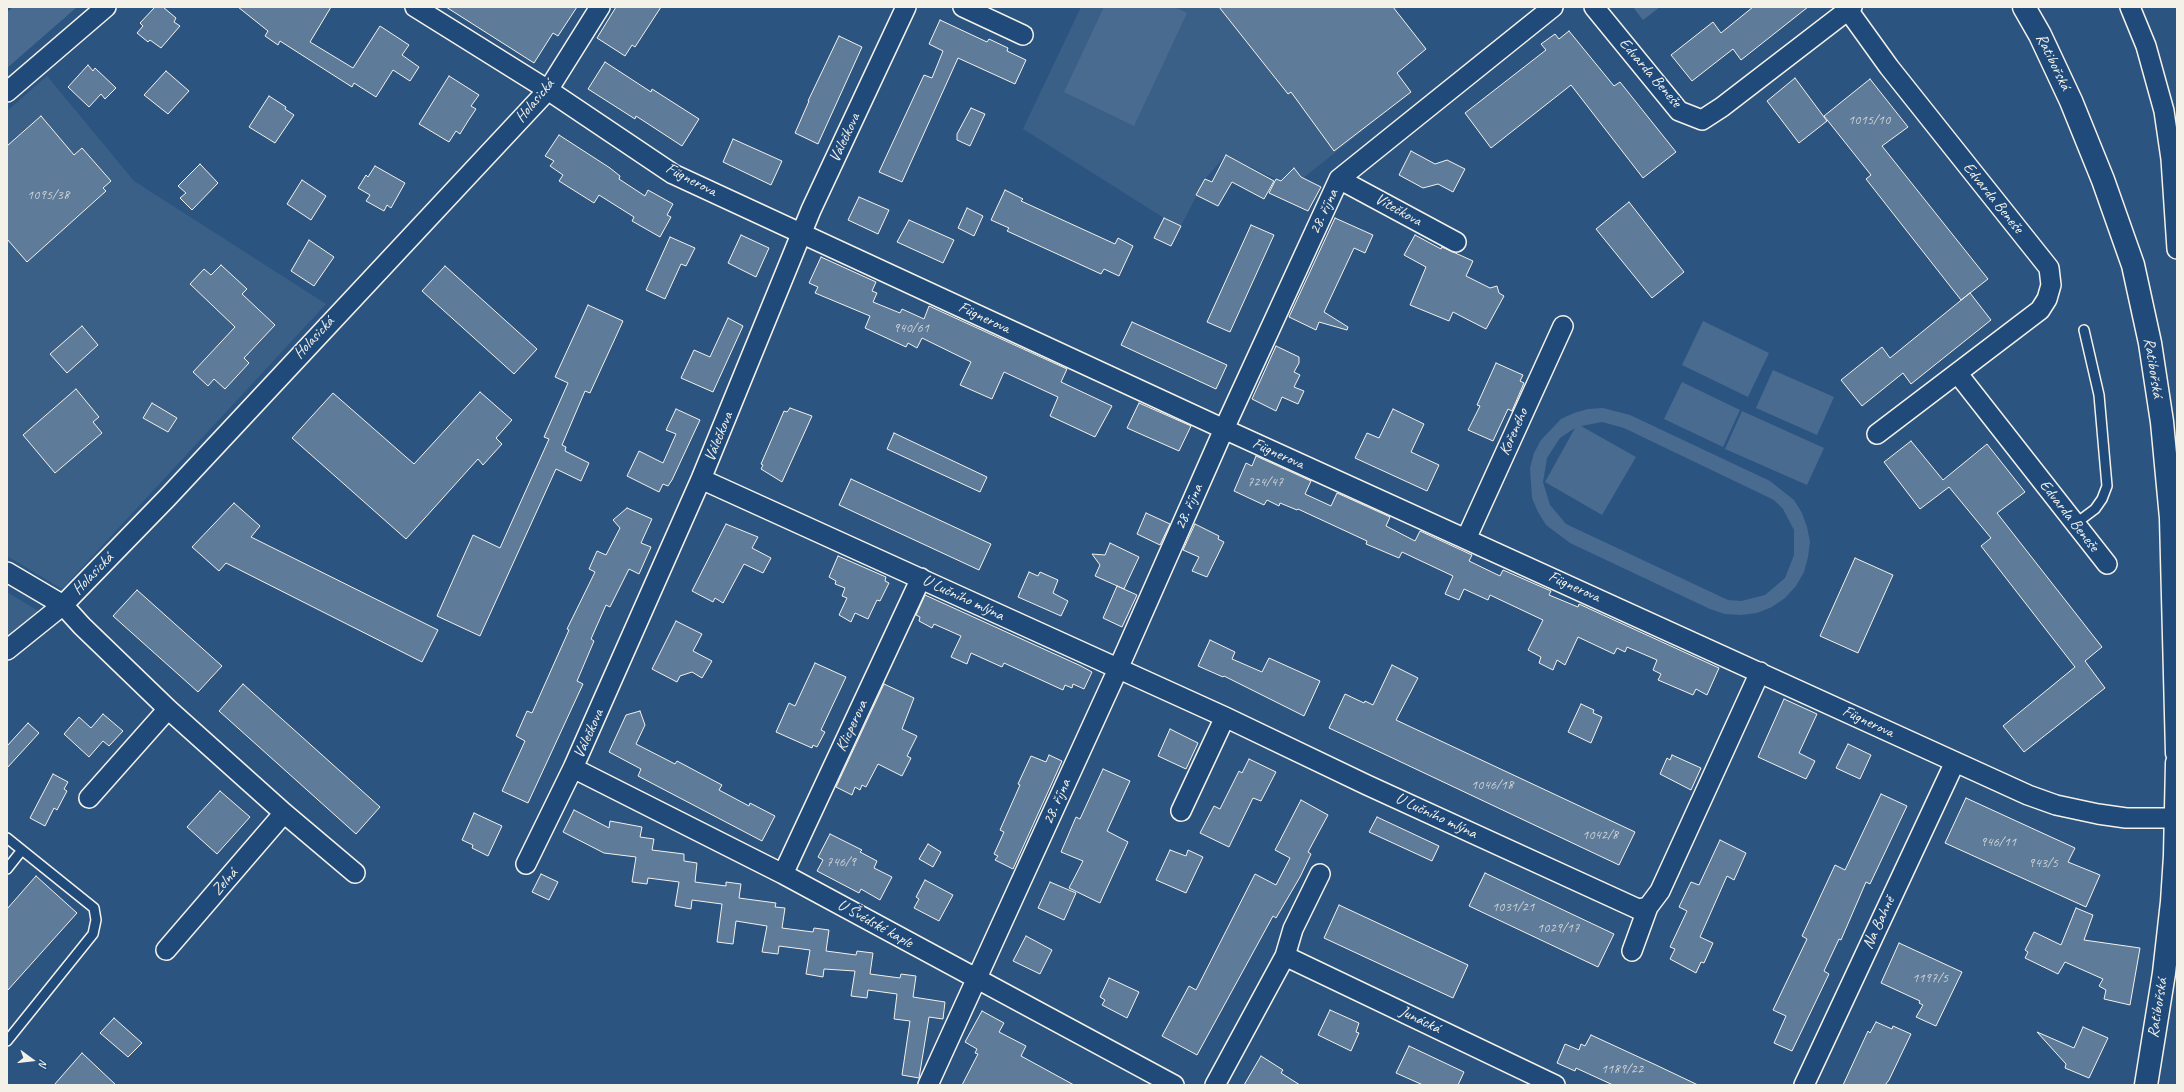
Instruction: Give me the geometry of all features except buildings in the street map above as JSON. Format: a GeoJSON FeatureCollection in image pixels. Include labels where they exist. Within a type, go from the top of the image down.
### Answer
{"type":"FeatureCollection","features":[{"type":"Feature","properties":{"kind":"main road","name":"Ratibořská"},"geometry":{"type":"LineString","coordinates":[[2024,7],[2040,35],[2071,100],[2103,180],[2132,265],[2150,343],[2162,422],[2171,518],[2177,753]]}},
{"type":"Feature","properties":{"kind":"main road","name":"Ratibořská"},"geometry":{"type":"LineString","coordinates":[[2146,1085],[2164,973],[2174,874],[2177,763]]}},
{"type":"Feature","properties":{"kind":"street"},"geometry":{"type":"LineString","coordinates":[[7,92],[106,7]]}},
{"type":"Feature","properties":{"kind":"street","name":"Fügnerova"},"geometry":{"type":"LineString","coordinates":[[415,7],[548,90],[673,174],[1224,429],[2028,795],[2056,805],[2126,818],[2176,818]]}},
{"type":"Feature","properties":{"kind":"street","name":"Holasická"},"geometry":{"type":"LineString","coordinates":[[7,650],[63,605],[167,498],[548,90],[600,7]]}},
{"type":"Feature","properties":{"kind":"street","name":"Válečkova"},"geometry":{"type":"LineString","coordinates":[[526,864],[573,768],[702,479],[802,233],[906,7]]}},
{"type":"Feature","properties":{"kind":"street"},"geometry":{"type":"LineString","coordinates":[[963,7],[1023,34]]}},
{"type":"Feature","properties":{"kind":"street","name":"28. října"},"geometry":{"type":"LineString","coordinates":[[928,1085],[1118,669],[1224,429],[1340,179],[1553,7]]}},
{"type":"Feature","properties":{"kind":"street","name":"Edvarda Beneše"},"geometry":{"type":"LineString","coordinates":[[1594,7],[1679,111],[1702,120],[1722,107],[1850,8],[1889,67],[2049,268],[2051,285],[2047,299],[2040,310],[1958,374],[1877,434]]}},
{"type":"Feature","properties":{"kind":"street"},"geometry":{"type":"LineString","coordinates":[[2130,7],[2146,46],[2164,111],[2171,159],[2177,249]]}},
{"type":"Feature","properties":{"kind":"street","name":"Vítečkova"},"geometry":{"type":"LineString","coordinates":[[1340,179],[1456,242]]}},
{"type":"Feature","properties":{"kind":"street","name":"Kořeného"},"geometry":{"type":"LineString","coordinates":[[1466,539],[1563,326]]}},
{"type":"Feature","properties":{"kind":"street","name":"Edvarda Beneše"},"geometry":{"type":"LineString","coordinates":[[1958,374],[2107,564]]}},
{"type":"Feature","properties":{"kind":"street","name":"U Lučního mlýna"},"geometry":{"type":"LineString","coordinates":[[702,479],[1225,717],[1367,785],[1638,909],[1648,907]]}},
{"type":"Feature","properties":{"kind":"street"},"geometry":{"type":"LineString","coordinates":[[7,572],[63,605],[82,626],[168,709],[284,813],[354,873]]}},
{"type":"Feature","properties":{"kind":"street","name":"Klicperova"},"geometry":{"type":"LineString","coordinates":[[783,874],[921,578]]}},
{"type":"Feature","properties":{"kind":"street"},"geometry":{"type":"LineString","coordinates":[[1632,951],[1648,907],[1660,891],[1760,672]]}},
{"type":"Feature","properties":{"kind":"street"},"geometry":{"type":"LineString","coordinates":[[89,798],[168,709]]}},
{"type":"Feature","properties":{"kind":"street"},"geometry":{"type":"LineString","coordinates":[[1181,811],[1225,717]]}},
{"type":"Feature","properties":{"kind":"street","name":"Na Bahně"},"geometry":{"type":"LineString","coordinates":[[1804,1085],[1955,762]]}},
{"type":"Feature","properties":{"kind":"street","name":"U Švédské kaple"},"geometry":{"type":"LineString","coordinates":[[573,768],[783,874],[976,980],[1174,1085]]}},
{"type":"Feature","properties":{"kind":"street","name":"Zelná"},"geometry":{"type":"LineString","coordinates":[[166,950],[284,813]]}},
{"type":"Feature","properties":{"kind":"street"},"geometry":{"type":"LineString","coordinates":[[1214,1085],[1285,956],[1293,929],[1320,874]]}},
{"type":"Feature","properties":{"kind":"street","name":"Junácká"},"geometry":{"type":"LineString","coordinates":[[1285,956],[1555,1085]]}},
{"type":"Feature","properties":{"kind":"lane"},"geometry":{"type":"LineString","coordinates":[[2075,524],[2095,508],[2102,498],[2107,486],[2099,394],[2084,330]]}},
{"type":"Feature","properties":{"kind":"lane"},"geometry":{"type":"LineString","coordinates":[[7,838],[94,908],[96,920],[94,934],[7,1041]]}},
{"type":"Feature","properties":{"kind":"lane"},"geometry":{"type":"LineString","coordinates":[[7,869],[22,850]]}},
{"type":"Feature","properties":{"kind":"shaded area"},"geometry":{"type":"Polygon","coordinates":[[[13,7],[77,7],[7,68],[7,12],[13,7]]]}},
{"type":"Feature","properties":{"kind":"shaded area"},"geometry":{"type":"Polygon","coordinates":[[[1081,7],[1400,7],[1395,10],[1426,49],[1397,73],[1411,92],[1292,187],[1226,155],[1205,179],[1181,226],[1164,218],[1023,129],[1081,7]]]}},
{"type":"Feature","properties":{"kind":"shaded area"},"geometry":{"type":"Polygon","coordinates":[[[1104,7],[1174,7],[1187,13],[1134,126],[1064,92],[1104,7]]]}},
{"type":"Feature","properties":{"kind":"shaded area"},"geometry":{"type":"Polygon","coordinates":[[[1633,7],[1660,7],[1643,20],[1633,7]]]}},
{"type":"Feature","properties":{"kind":"shaded area"},"geometry":{"type":"Polygon","coordinates":[[[47,76],[134,181],[326,304],[62,589],[7,556],[7,111],[47,76]]]}},
{"type":"Feature","properties":{"kind":"shaded area"},"geometry":{"type":"Polygon","coordinates":[[[1703,321],[1769,353],[1748,397],[1682,365],[1703,321]]]}},
{"type":"Feature","properties":{"kind":"shaded area"},"geometry":{"type":"Polygon","coordinates":[[[1773,370],[1834,397],[1817,435],[1756,408],[1773,370]]]}},
{"type":"Feature","properties":{"kind":"shaded area"},"geometry":{"type":"Polygon","coordinates":[[[1682,382],[1740,410],[1723,447],[1664,419],[1682,382]]]}},
{"type":"Feature","properties":{"kind":"shaded area"},"geometry":{"type":"Polygon","coordinates":[[[1603,408],[1630,415],[1770,481],[1794,500],[1802,513],[1810,542],[1804,572],[1796,586],[1785,598],[1772,607],[1757,613],[1741,615],[1725,614],[1710,609],[1570,543],[1546,525],[1532,498],[1530,468],[1534,453],[1541,440],[1561,419],[1588,409],[1603,408]],[[1602,422],[1581,426],[1636,457],[1602,515],[1545,482],[1575,428],[1560,438],[1547,458],[1543,482],[1550,505],[1566,524],[1728,600],[1741,601],[1765,595],[1785,578],[1794,555],[1794,530],[1783,509],[1774,500],[1624,428],[1602,422]]]}},
{"type":"Feature","properties":{"kind":"shaded area"},"geometry":{"type":"Polygon","coordinates":[[[1742,411],[1824,448],[1807,485],[1725,449],[1742,411]]]}},
{"type":"Feature","properties":{"kind":"shaded area"},"geometry":{"type":"Polygon","coordinates":[[[7,592],[40,612],[7,637],[7,592]]]}}]}
